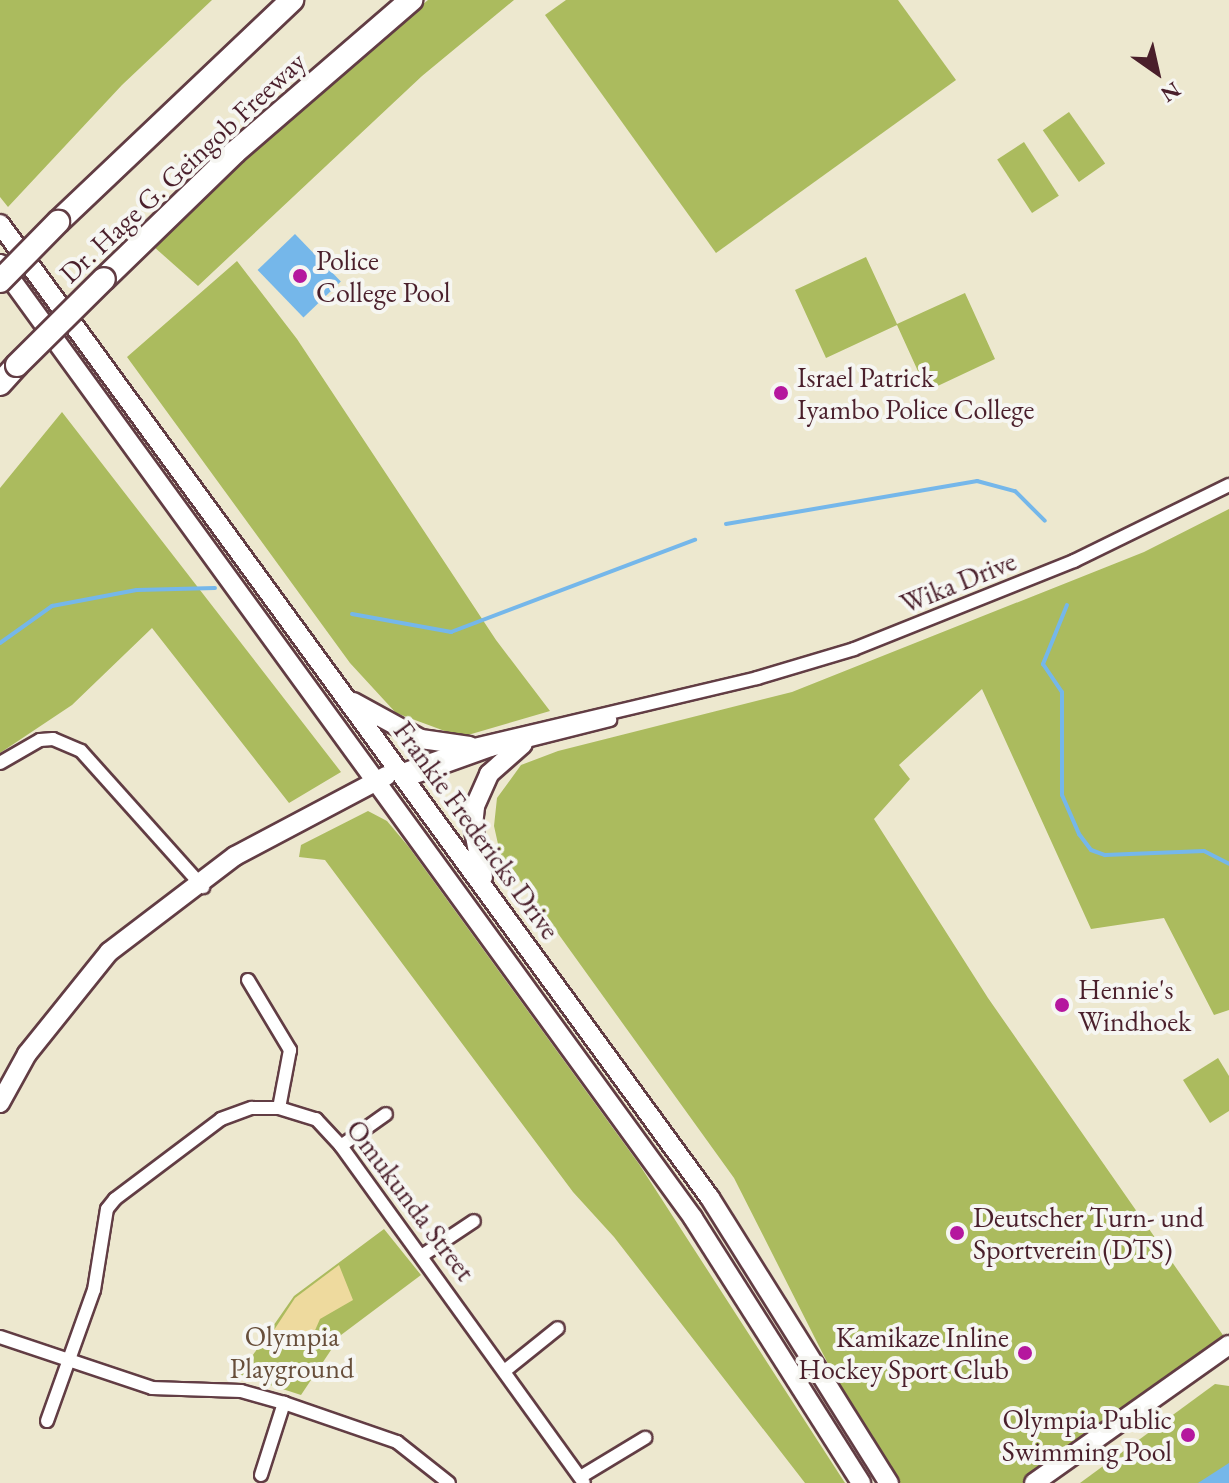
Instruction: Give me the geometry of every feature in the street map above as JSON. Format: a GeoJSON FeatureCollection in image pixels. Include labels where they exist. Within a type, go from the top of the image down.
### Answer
{"type":"FeatureCollection","features":[{"type":"Feature","properties":{"kind":"highway","name":"Dr. Hage G. Geingob Freeway"},"geometry":{"type":"LineString","coordinates":[[0,281],[292,0]]}},
{"type":"Feature","properties":{"kind":"highway","name":"Dr. Hage G. Geingob Freeway"},"geometry":{"type":"LineString","coordinates":[[0,384],[235,152],[411,0]]}},
{"type":"Feature","properties":{"kind":"main road","name":"Frankie Fredericks Drive"},"geometry":{"type":"LineString","coordinates":[[0,224],[710,1198],[889,1483]]}},
{"type":"Feature","properties":{"kind":"main road","name":"Frankie Fredericks Drive"},"geometry":{"type":"LineString","coordinates":[[0,264],[382,784],[693,1218],[861,1483]]}},
{"type":"Feature","properties":{"kind":"main road"},"geometry":{"type":"LineString","coordinates":[[347,698],[421,739],[470,746]]}},
{"type":"Feature","properties":{"kind":"main road"},"geometry":{"type":"LineString","coordinates":[[484,884],[473,826],[475,806],[489,774],[523,744]]}},
{"type":"Feature","properties":{"kind":"main road"},"geometry":{"type":"LineString","coordinates":[[0,1103],[27,1054],[89,972],[161,910],[200,884],[382,784],[403,776]]}},
{"type":"Feature","properties":{"kind":"main road"},"geometry":{"type":"LineString","coordinates":[[1034,1483],[1119,1426],[1229,1345]]}},
{"type":"Feature","properties":{"kind":"main road"},"geometry":{"type":"LineString","coordinates":[[1052,1483],[1096,1451],[1119,1426]]}},
{"type":"Feature","properties":{"kind":"street","name":"Wika Drive"},"geometry":{"type":"LineString","coordinates":[[403,776],[854,649],[1074,561],[1229,485]]}},
{"type":"Feature","properties":{"kind":"street","name":"Wika Drive"},"geometry":{"type":"LineString","coordinates":[[403,776],[470,746],[693,694]]}},
{"type":"Feature","properties":{"kind":"street"},"geometry":{"type":"LineString","coordinates":[[0,763],[40,740],[53,739],[81,751],[200,884]]}},
{"type":"Feature","properties":{"kind":"street"},"geometry":{"type":"LineString","coordinates":[[248,980],[290,1050],[279,1108]]}},
{"type":"Feature","properties":{"kind":"street","name":"Omukunda Street"},"geometry":{"type":"LineString","coordinates":[[47,1421],[94,1290],[107,1209],[115,1199],[221,1119],[252,1108],[279,1108],[316,1119],[341,1146],[507,1369],[583,1480]]}},
{"type":"Feature","properties":{"kind":"street"},"geometry":{"type":"LineString","coordinates":[[341,1146],[386,1114]]}},
{"type":"Feature","properties":{"kind":"street"},"geometry":{"type":"LineString","coordinates":[[423,1255],[474,1221]]}},
{"type":"Feature","properties":{"kind":"street"},"geometry":{"type":"LineString","coordinates":[[507,1369],[558,1328]]}},
{"type":"Feature","properties":{"kind":"street"},"geometry":{"type":"LineString","coordinates":[[0,1337],[152,1388],[241,1391],[284,1403],[397,1442],[442,1481]]}},
{"type":"Feature","properties":{"kind":"street"},"geometry":{"type":"LineString","coordinates":[[261,1475],[284,1403]]}},
{"type":"Feature","properties":{"kind":"street"},"geometry":{"type":"LineString","coordinates":[[583,1480],[645,1438]]}},
{"type":"Feature","properties":{"kind":"green space"},"geometry":{"type":"Polygon","coordinates":[[[0,0],[212,0],[122,85],[8,207],[0,197],[0,0]]]}},
{"type":"Feature","properties":{"kind":"green space"},"geometry":{"type":"Polygon","coordinates":[[[428,0],[514,0],[422,76],[198,286],[153,246],[243,155],[428,0]]]}},
{"type":"Feature","properties":{"kind":"green space"},"geometry":{"type":"Polygon","coordinates":[[[566,0],[898,0],[956,80],[716,253],[545,15],[566,0]]]}},
{"type":"Feature","properties":{"kind":"green space"},"geometry":{"type":"Polygon","coordinates":[[[1069,112],[1105,164],[1079,182],[1043,130],[1069,112]]]}},
{"type":"Feature","properties":{"kind":"green space"},"geometry":{"type":"Polygon","coordinates":[[[1024,142],[1059,196],[1032,213],[997,159],[1024,142]]]}},
{"type":"Feature","properties":{"kind":"green space"},"geometry":{"type":"Polygon","coordinates":[[[866,257],[897,324],[965,293],[995,359],[927,391],[897,325],[826,358],[795,290],[866,257]]]}},
{"type":"Feature","properties":{"kind":"green space"},"geometry":{"type":"Polygon","coordinates":[[[237,261],[297,339],[496,640],[550,711],[461,737],[396,713],[350,663],[127,357],[237,261]]]}},
{"type":"Feature","properties":{"kind":"green space"},"geometry":{"type":"Polygon","coordinates":[[[62,412],[341,772],[289,803],[152,628],[72,705],[0,753],[0,488],[62,412]]]}},
{"type":"Feature","properties":{"kind":"green space"},"geometry":{"type":"Polygon","coordinates":[[[1229,509],[1229,1010],[1214,1015],[1164,918],[1091,929],[982,689],[899,765],[910,779],[874,819],[988,998],[1225,1338],[1025,1483],[900,1483],[863,1433],[734,1178],[500,853],[494,826],[497,798],[521,765],[558,751],[792,692],[1144,552],[1229,509]]]}},
{"type":"Feature","properties":{"kind":"green space"},"geometry":{"type":"Polygon","coordinates":[[[368,811],[387,821],[408,846],[639,1164],[845,1483],[805,1483],[614,1237],[573,1192],[325,860],[299,857],[301,845],[368,811]]]}},
{"type":"Feature","properties":{"kind":"green space"},"geometry":{"type":"Polygon","coordinates":[[[1218,1058],[1229,1076],[1229,1111],[1210,1123],[1183,1080],[1218,1058]]]}},
{"type":"Feature","properties":{"kind":"green space","name":"Olympia Playground"},"geometry":{"type":"Polygon","coordinates":[[[384,1229],[421,1275],[341,1335],[301,1395],[239,1375],[294,1296],[384,1229]]]}},
{"type":"Feature","properties":{"kind":"green space","name":"Olympia Public Swimming Pool"},"geometry":{"type":"Polygon","coordinates":[[[1215,1384],[1229,1386],[1229,1483],[1080,1483],[1215,1384]]]}},
{"type":"Feature","properties":{"kind":"sand"},"geometry":{"type":"Polygon","coordinates":[[[339,1265],[353,1300],[320,1319],[309,1344],[274,1330],[295,1298],[339,1265]]]}},
{"type":"Feature","properties":{"kind":"water","name":"Police College Pool"},"geometry":{"type":"Polygon","coordinates":[[[295,234],[341,281],[303,318],[258,270],[295,234]]]}},
{"type":"Feature","properties":{"kind":"water"},"geometry":{"type":"Polygon","coordinates":[[[1229,1463],[1229,1483],[1198,1483],[1229,1463]]]}},
{"type":"Feature","properties":{"kind":"waterway"},"geometry":{"type":"LineString","coordinates":[[726,524],[977,481],[1015,491],[1045,521]]}},
{"type":"Feature","properties":{"kind":"waterway"},"geometry":{"type":"LineString","coordinates":[[352,614],[451,632],[695,540]]}},
{"type":"Feature","properties":{"kind":"waterway"},"geometry":{"type":"LineString","coordinates":[[0,643],[52,606],[137,590],[215,588]]}},
{"type":"Feature","properties":{"kind":"waterway"},"geometry":{"type":"LineString","coordinates":[[1067,605],[1043,664],[1062,692],[1062,795],[1079,834],[1091,850],[1105,855],[1204,851],[1229,864]]}},
{"type":"Feature","properties":{"kind":"place","name":"Police College Pool"},"geometry":{"type":"Point","coordinates":[300,276]}},
{"type":"Feature","properties":{"kind":"place","name":"Israel Patrick Iyambo Police College"},"geometry":{"type":"Point","coordinates":[781,393]}},
{"type":"Feature","properties":{"kind":"place","name":"Hennie's Windhoek"},"geometry":{"type":"Point","coordinates":[1062,1005]}},
{"type":"Feature","properties":{"kind":"place","name":"Deutscher Turn- und Sportverein (DTS)"},"geometry":{"type":"Point","coordinates":[957,1233]}},
{"type":"Feature","properties":{"kind":"place","name":"Kamikaze Inline Hockey Sport Club"},"geometry":{"type":"Point","coordinates":[1025,1353]}},
{"type":"Feature","properties":{"kind":"place","name":"Olympia Public Swimming Pool"},"geometry":{"type":"Point","coordinates":[1188,1435]}}]}
